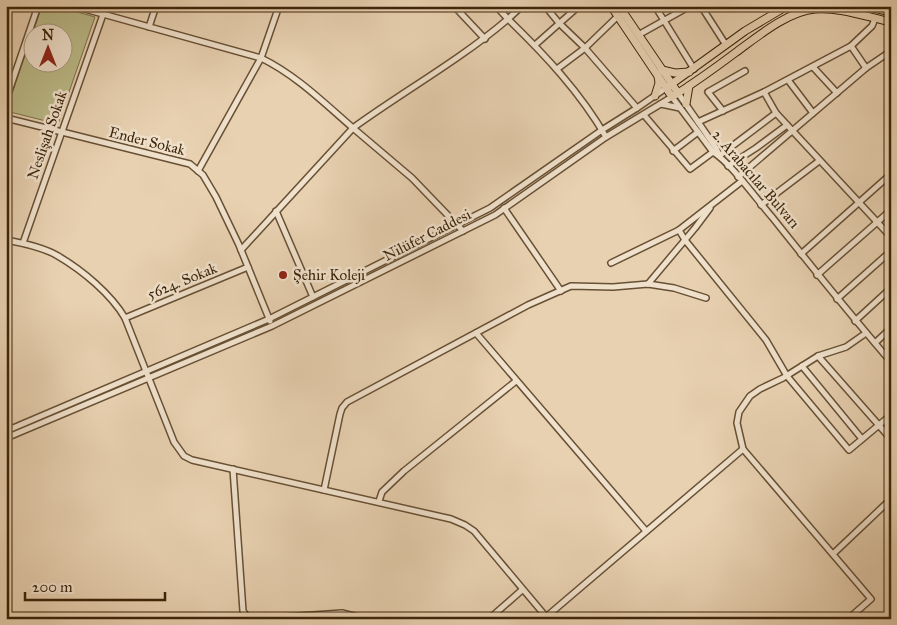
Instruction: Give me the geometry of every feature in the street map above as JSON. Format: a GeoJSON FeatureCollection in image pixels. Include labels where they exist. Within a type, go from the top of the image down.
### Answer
{"type":"FeatureCollection","features":[{"type":"Feature","properties":{"kind":"main road"},"geometry":{"type":"LineString","coordinates":[[611,6],[660,73]]}},
{"type":"Feature","properties":{"kind":"main road"},"geometry":{"type":"LineString","coordinates":[[619,6],[660,73],[655,96]]}},
{"type":"Feature","properties":{"kind":"main road"},"geometry":{"type":"LineString","coordinates":[[669,86],[726,45],[787,6]]}},
{"type":"Feature","properties":{"kind":"main road"},"geometry":{"type":"LineString","coordinates":[[866,6],[881,8],[891,12]]}},
{"type":"Feature","properties":{"kind":"main road"},"geometry":{"type":"LineString","coordinates":[[675,95],[762,34],[799,13],[814,9],[828,9],[891,22]]}},
{"type":"Feature","properties":{"kind":"main road"},"geometry":{"type":"LineString","coordinates":[[660,73],[692,70]]}},
{"type":"Feature","properties":{"kind":"main road","name":"2. Arabacılar Bulvarı"},"geometry":{"type":"LineString","coordinates":[[660,73],[675,95]]}},
{"type":"Feature","properties":{"kind":"main road"},"geometry":{"type":"LineString","coordinates":[[683,106],[689,86]]}},
{"type":"Feature","properties":{"kind":"street"},"geometry":{"type":"LineString","coordinates":[[6,100],[38,6]]}},
{"type":"Feature","properties":{"kind":"street"},"geometry":{"type":"LineString","coordinates":[[74,6],[261,58],[274,65],[313,93],[412,178],[463,231]]}},
{"type":"Feature","properties":{"kind":"street","name":"Neslişah Sokak"},"geometry":{"type":"LineString","coordinates":[[22,244],[106,6]]}},
{"type":"Feature","properties":{"kind":"street"},"geometry":{"type":"LineString","coordinates":[[149,28],[156,6]]}},
{"type":"Feature","properties":{"kind":"street"},"geometry":{"type":"LineString","coordinates":[[198,171],[261,58],[279,6]]}},
{"type":"Feature","properties":{"kind":"street"},"geometry":{"type":"LineString","coordinates":[[454,6],[485,38]]}},
{"type":"Feature","properties":{"kind":"street"},"geometry":{"type":"LineString","coordinates":[[496,6],[557,68],[606,137]]}},
{"type":"Feature","properties":{"kind":"street"},"geometry":{"type":"LineString","coordinates":[[241,250],[353,128],[386,103],[485,38],[522,6]]}},
{"type":"Feature","properties":{"kind":"street"},"geometry":{"type":"LineString","coordinates":[[545,6],[559,23],[585,48],[637,108]]}},
{"type":"Feature","properties":{"kind":"street"},"geometry":{"type":"LineString","coordinates":[[535,45],[579,6]]}},
{"type":"Feature","properties":{"kind":"street"},"geometry":{"type":"LineString","coordinates":[[655,6],[692,70]]}},
{"type":"Feature","properties":{"kind":"street"},"geometry":{"type":"LineString","coordinates":[[640,34],[690,6]]}},
{"type":"Feature","properties":{"kind":"street"},"geometry":{"type":"LineString","coordinates":[[702,6],[726,45]]}},
{"type":"Feature","properties":{"kind":"street"},"geometry":{"type":"LineString","coordinates":[[557,68],[585,48],[618,16]]}},
{"type":"Feature","properties":{"kind":"street"},"geometry":{"type":"LineString","coordinates":[[698,122],[764,92],[851,46],[872,26],[875,18]]}},
{"type":"Feature","properties":{"kind":"street"},"geometry":{"type":"LineString","coordinates":[[851,46],[866,68]]}},
{"type":"Feature","properties":{"kind":"street"},"geometry":{"type":"LineString","coordinates":[[611,263],[679,230],[713,203],[866,68],[891,51]]}},
{"type":"Feature","properties":{"kind":"street"},"geometry":{"type":"LineString","coordinates":[[813,67],[837,93]]}},
{"type":"Feature","properties":{"kind":"street"},"geometry":{"type":"LineString","coordinates":[[723,111],[708,92],[745,72]]}},
{"type":"Feature","properties":{"kind":"street"},"geometry":{"type":"LineString","coordinates":[[788,80],[813,113]]}},
{"type":"Feature","properties":{"kind":"street"},"geometry":{"type":"LineString","coordinates":[[6,431],[148,375],[269,319],[497,203],[669,86]]}},
{"type":"Feature","properties":{"kind":"street"},"geometry":{"type":"LineString","coordinates":[[764,92],[776,113],[891,237]]}},
{"type":"Feature","properties":{"kind":"street","name":"Nilüfer Caddesi"},"geometry":{"type":"LineString","coordinates":[[6,438],[148,375],[272,326],[463,231],[504,208],[606,137],[675,95]]}},
{"type":"Feature","properties":{"kind":"street","name":"2. Arabacılar Bulvarı"},"geometry":{"type":"LineString","coordinates":[[675,95],[713,152],[740,179],[837,299],[891,362]]}},
{"type":"Feature","properties":{"kind":"street"},"geometry":{"type":"LineString","coordinates":[[661,104],[683,106],[698,122],[716,148],[719,156],[776,113]]}},
{"type":"Feature","properties":{"kind":"street"},"geometry":{"type":"LineString","coordinates":[[644,115],[690,169],[713,152]]}},
{"type":"Feature","properties":{"kind":"street","name":"Ender Sokak"},"geometry":{"type":"LineString","coordinates":[[6,118],[171,158],[190,164],[203,174],[241,250],[272,326]]}},
{"type":"Feature","properties":{"kind":"street"},"geometry":{"type":"LineString","coordinates":[[728,166],[787,125]]}},
{"type":"Feature","properties":{"kind":"street"},"geometry":{"type":"LineString","coordinates":[[673,151],[698,132]]}},
{"type":"Feature","properties":{"kind":"street"},"geometry":{"type":"LineString","coordinates":[[762,205],[819,161]]}},
{"type":"Feature","properties":{"kind":"street"},"geometry":{"type":"LineString","coordinates":[[801,254],[891,174]]}},
{"type":"Feature","properties":{"kind":"street"},"geometry":{"type":"LineString","coordinates":[[648,284],[713,203]]}},
{"type":"Feature","properties":{"kind":"street"},"geometry":{"type":"LineString","coordinates":[[504,208],[561,291]]}},
{"type":"Feature","properties":{"kind":"street"},"geometry":{"type":"LineString","coordinates":[[818,275],[891,210]]}},
{"type":"Feature","properties":{"kind":"street"},"geometry":{"type":"LineString","coordinates":[[276,211],[313,297]]}},
{"type":"Feature","properties":{"kind":"street"},"geometry":{"type":"LineString","coordinates":[[679,230],[766,340],[787,376],[849,450],[891,415]]}},
{"type":"Feature","properties":{"kind":"street"},"geometry":{"type":"LineString","coordinates":[[6,240],[57,256],[90,280],[117,304],[125,318],[174,442],[184,456],[192,460],[451,518],[474,531],[547,618],[646,531],[744,449]]}},
{"type":"Feature","properties":{"kind":"street"},"geometry":{"type":"LineString","coordinates":[[837,299],[891,251]]}},
{"type":"Feature","properties":{"kind":"street","name":"5624. Sokak"},"geometry":{"type":"LineString","coordinates":[[125,318],[248,267]]}},
{"type":"Feature","properties":{"kind":"street"},"geometry":{"type":"LineString","coordinates":[[324,490],[340,414],[347,402],[528,305],[571,286],[613,287],[648,284],[674,288],[706,298]]}},
{"type":"Feature","properties":{"kind":"street"},"geometry":{"type":"LineString","coordinates":[[856,321],[891,288]]}},
{"type":"Feature","properties":{"kind":"street"},"geometry":{"type":"LineString","coordinates":[[875,343],[891,328]]}},
{"type":"Feature","properties":{"kind":"street"},"geometry":{"type":"LineString","coordinates":[[476,333],[646,531]]}},
{"type":"Feature","properties":{"kind":"street"},"geometry":{"type":"LineString","coordinates":[[848,619],[871,599],[744,449],[737,423],[739,412],[750,396],[760,388],[787,376],[818,356],[846,347],[866,333]]}},
{"type":"Feature","properties":{"kind":"street"},"geometry":{"type":"LineString","coordinates":[[818,356],[891,439]]}},
{"type":"Feature","properties":{"kind":"street"},"geometry":{"type":"LineString","coordinates":[[802,366],[862,439]]}},
{"type":"Feature","properties":{"kind":"street"},"geometry":{"type":"LineString","coordinates":[[379,501],[382,492],[404,471],[516,381]]}},
{"type":"Feature","properties":{"kind":"street"},"geometry":{"type":"LineString","coordinates":[[233,469],[243,611],[247,617],[254,619],[342,613],[366,619]]}},
{"type":"Feature","properties":{"kind":"street"},"geometry":{"type":"LineString","coordinates":[[833,554],[891,499]]}},
{"type":"Feature","properties":{"kind":"street"},"geometry":{"type":"LineString","coordinates":[[488,619],[522,590]]}},
{"type":"Feature","properties":{"kind":"shaded area"},"geometry":{"type":"Polygon","coordinates":[[[42,6],[56,6],[95,17],[58,124],[6,111],[22,64],[22,72],[72,72],[72,22],[36,22],[42,6]]]}},
{"type":"Feature","properties":{"kind":"place","name":"Şehir Koleji"},"geometry":{"type":"Point","coordinates":[283,275]}}]}
